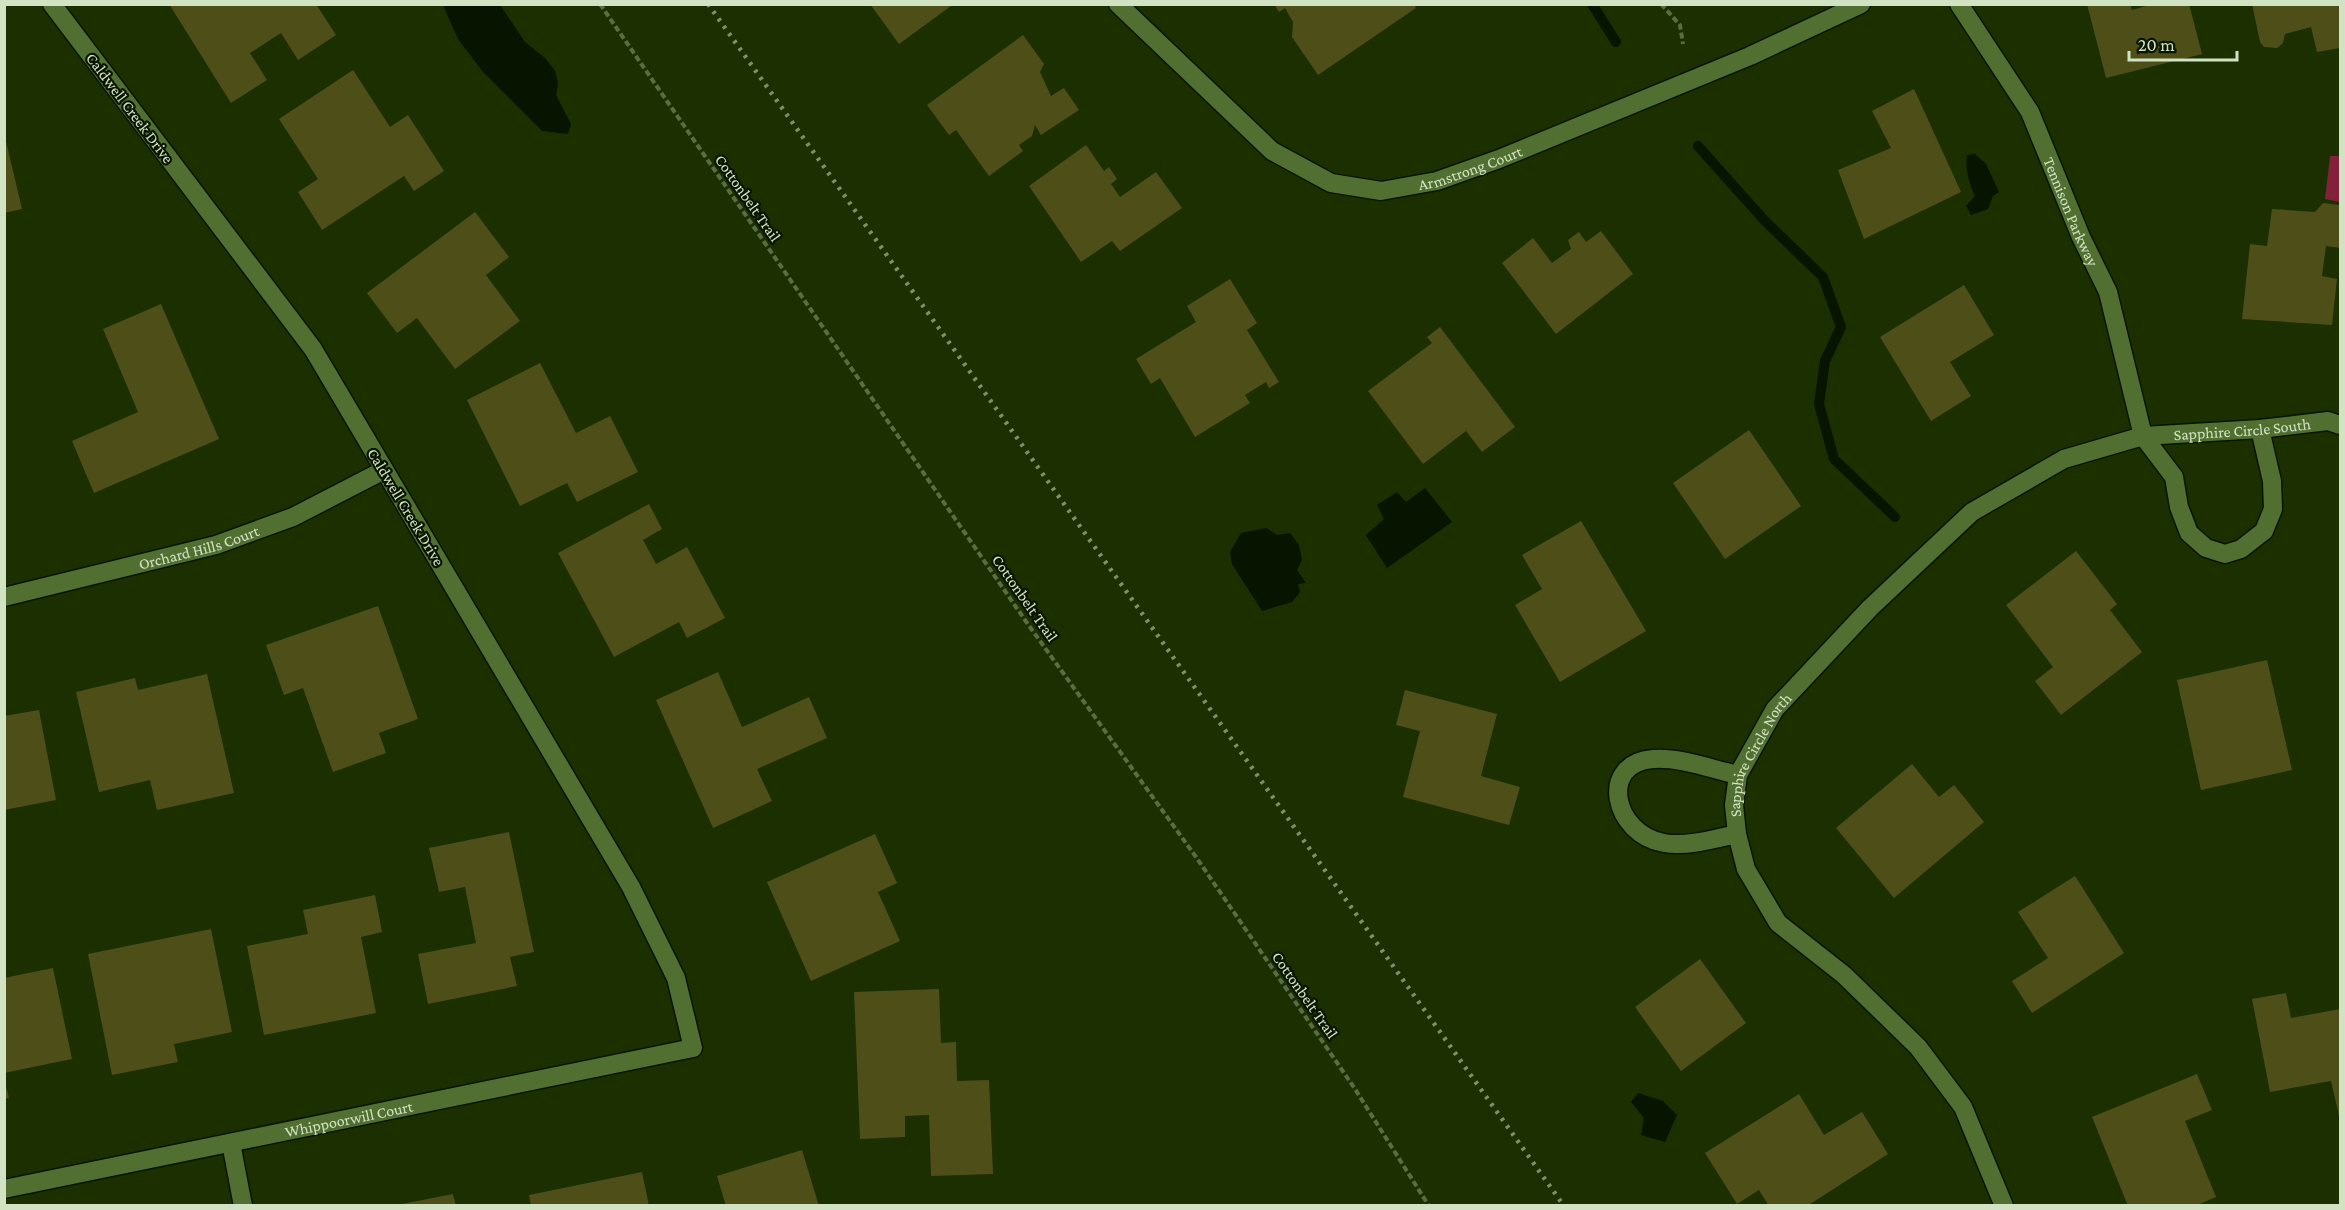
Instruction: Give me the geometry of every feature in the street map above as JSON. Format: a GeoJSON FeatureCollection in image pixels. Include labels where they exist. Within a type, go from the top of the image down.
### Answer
{"type":"FeatureCollection","features":[{"type":"Feature","properties":{"kind":"street","name":"Caldwell Creek Drive"},"geometry":{"type":"LineString","coordinates":[[52,4],[313,349],[631,887],[676,978],[693,1048]]}},
{"type":"Feature","properties":{"kind":"street","name":"Armstrong Court"},"geometry":{"type":"LineString","coordinates":[[1118,4],[1272,151],[1331,183],[1381,191],[1437,181],[1499,159],[1750,56],[1861,4]]}},
{"type":"Feature","properties":{"kind":"street","name":"Tennison Parkway"},"geometry":{"type":"LineString","coordinates":[[1959,4],[2030,112],[2081,237],[2108,292],[2143,436]]}},
{"type":"Feature","properties":{"kind":"street","name":"Sapphire Circle South"},"geometry":{"type":"LineString","coordinates":[[2143,436],[2260,429],[2328,421],[2340,425]]}},
{"type":"Feature","properties":{"kind":"street"},"geometry":{"type":"LineString","coordinates":[[2143,436],[2174,477],[2179,507],[2189,533],[2206,548],[2225,554],[2241,549],[2264,531],[2273,509],[2272,481],[2260,429]]}},
{"type":"Feature","properties":{"kind":"street","name":"Sapphire Circle North"},"geometry":{"type":"LineString","coordinates":[[2004,1206],[1963,1107],[1918,1047],[1844,975],[1778,923],[1746,869],[1737,834],[1734,805],[1738,775],[1775,709],[1870,608],[1972,512],[2064,459],[2143,436]]}},
{"type":"Feature","properties":{"kind":"street","name":"Orchard Hills Court"},"geometry":{"type":"LineString","coordinates":[[4,597],[216,545],[293,517],[384,470]]}},
{"type":"Feature","properties":{"kind":"street"},"geometry":{"type":"LineString","coordinates":[[1737,834],[1694,842],[1665,843],[1643,836],[1627,822],[1619,807],[1617,791],[1624,774],[1638,763],[1653,759],[1684,762],[1738,775]]}},
{"type":"Feature","properties":{"kind":"street","name":"Whippoorwill Court"},"geometry":{"type":"LineString","coordinates":[[4,1189],[693,1048]]}},
{"type":"Feature","properties":{"kind":"street"},"geometry":{"type":"LineString","coordinates":[[231,1143],[243,1206]]}},
{"type":"Feature","properties":{"kind":"path","name":"Cottonbelt Trail"},"geometry":{"type":"LineString","coordinates":[[600,4],[1027,623],[1196,857],[1355,1089],[1430,1206]]}},
{"type":"Feature","properties":{"kind":"path"},"geometry":{"type":"LineString","coordinates":[[1661,4],[1680,26],[1683,44]]}},
{"type":"Feature","properties":{"kind":"shaded area"},"geometry":{"type":"Polygon","coordinates":[[[443,5],[500,5],[525,42],[545,58],[555,71],[558,83],[556,95],[571,124],[568,134],[542,131],[483,72],[458,39],[443,5]]]}},
{"type":"Feature","properties":{"kind":"shaded area"},"geometry":{"type":"Polygon","coordinates":[[[1975,154],[1986,164],[1999,192],[1993,196],[1988,209],[1971,215],[1966,206],[1975,196],[1968,176],[1967,155],[1975,154]]]}},
{"type":"Feature","properties":{"kind":"shaded area"},"geometry":{"type":"Polygon","coordinates":[[[2330,156],[2340,156],[2340,202],[2325,199],[2330,156]]]}},
{"type":"Feature","properties":{"kind":"shaded area"},"geometry":{"type":"Polygon","coordinates":[[[1425,488],[1452,522],[1387,568],[1366,535],[1384,519],[1377,505],[1397,492],[1406,502],[1425,488]]]}},
{"type":"Feature","properties":{"kind":"shaded area"},"geometry":{"type":"Polygon","coordinates":[[[1266,528],[1277,535],[1290,533],[1299,545],[1302,560],[1297,570],[1306,583],[1298,584],[1300,592],[1292,602],[1262,611],[1232,564],[1230,552],[1241,533],[1266,528]]]}},
{"type":"Feature","properties":{"kind":"shaded area"},"geometry":{"type":"Polygon","coordinates":[[[1638,1093],[1663,1101],[1677,1115],[1665,1142],[1641,1135],[1644,1118],[1631,1102],[1638,1093]]]}},
{"type":"Feature","properties":{"kind":"building"},"geometry":{"type":"Polygon","coordinates":[[[169,4],[316,4],[336,35],[298,60],[281,33],[250,53],[267,80],[231,103],[169,4]]]}},
{"type":"Feature","properties":{"kind":"building"},"geometry":{"type":"Polygon","coordinates":[[[870,4],[949,4],[951,6],[899,44],[870,4]]]}},
{"type":"Feature","properties":{"kind":"building"},"geometry":{"type":"Polygon","coordinates":[[[1274,4],[1414,4],[1416,8],[1318,75],[1292,37],[1293,22],[1285,8],[1279,12],[1274,4]]]}},
{"type":"Feature","properties":{"kind":"building"},"geometry":{"type":"Polygon","coordinates":[[[2087,4],[2130,4],[2132,10],[2153,4],[2189,4],[2202,54],[2106,78],[2087,4]]]}},
{"type":"Feature","properties":{"kind":"building"},"geometry":{"type":"Polygon","coordinates":[[[2252,4],[2340,4],[2340,48],[2317,52],[2311,27],[2285,34],[2283,43],[2277,48],[2264,47],[2260,42],[2252,4]]]}},
{"type":"Feature","properties":{"kind":"building"},"geometry":{"type":"Polygon","coordinates":[[[1023,35],[1044,64],[1040,72],[1051,96],[1064,88],[1079,110],[1041,135],[1035,125],[1032,136],[1019,145],[1023,151],[989,176],[956,130],[949,135],[927,105],[1023,35]]]}},
{"type":"Feature","properties":{"kind":"building"},"geometry":{"type":"Polygon","coordinates":[[[353,70],[390,127],[408,115],[444,171],[414,191],[404,176],[322,230],[298,192],[318,179],[279,119],[353,70]]]}},
{"type":"Feature","properties":{"kind":"building"},"geometry":{"type":"Polygon","coordinates":[[[1914,89],[1961,192],[1864,239],[1838,170],[1891,148],[1872,111],[1914,89]]]}},
{"type":"Feature","properties":{"kind":"building"},"geometry":{"type":"Polygon","coordinates":[[[4,133],[22,209],[4,213],[4,133]]]}},
{"type":"Feature","properties":{"kind":"building"},"geometry":{"type":"Polygon","coordinates":[[[1086,145],[1104,171],[1109,167],[1117,179],[1111,184],[1120,197],[1156,172],[1182,208],[1120,251],[1112,241],[1081,262],[1029,186],[1086,145]]]}},
{"type":"Feature","properties":{"kind":"building"},"geometry":{"type":"Polygon","coordinates":[[[2323,203],[2340,205],[2340,248],[2326,246],[2322,276],[2337,279],[2332,325],[2242,319],[2250,244],[2267,246],[2272,209],[2315,212],[2323,203]]]}},
{"type":"Feature","properties":{"kind":"building"},"geometry":{"type":"Polygon","coordinates":[[[475,212],[509,257],[486,275],[520,321],[455,369],[417,318],[397,333],[367,293],[475,212]]]}},
{"type":"Feature","properties":{"kind":"building"},"geometry":{"type":"Polygon","coordinates":[[[1601,231],[1633,274],[1556,334],[1502,263],[1533,238],[1552,263],[1571,249],[1568,240],[1579,232],[1586,242],[1601,231]]]}},
{"type":"Feature","properties":{"kind":"building"},"geometry":{"type":"Polygon","coordinates":[[[1230,279],[1257,323],[1247,330],[1279,382],[1269,388],[1266,382],[1245,395],[1250,403],[1195,437],[1160,378],[1151,384],[1136,359],[1196,322],[1187,306],[1230,279]]]}},
{"type":"Feature","properties":{"kind":"building"},"geometry":{"type":"Polygon","coordinates":[[[1964,285],[1994,335],[1950,362],[1971,396],[1931,421],[1880,337],[1964,285]]]}},
{"type":"Feature","properties":{"kind":"building"},"geometry":{"type":"Polygon","coordinates":[[[161,304],[219,439],[94,493],[72,441],[138,412],[103,329],[161,304]]]}},
{"type":"Feature","properties":{"kind":"building"},"geometry":{"type":"Polygon","coordinates":[[[1440,327],[1515,427],[1482,452],[1466,431],[1423,464],[1368,391],[1432,343],[1427,337],[1440,327]]]}},
{"type":"Feature","properties":{"kind":"building"},"geometry":{"type":"Polygon","coordinates":[[[540,363],[576,433],[610,416],[638,472],[577,502],[567,483],[520,506],[467,400],[540,363]]]}},
{"type":"Feature","properties":{"kind":"building"},"geometry":{"type":"Polygon","coordinates":[[[1749,430],[1801,506],[1725,559],[1673,483],[1749,430]]]}},
{"type":"Feature","properties":{"kind":"building"},"geometry":{"type":"Polygon","coordinates":[[[649,504],[662,529],[643,540],[656,564],[687,547],[725,618],[687,638],[679,622],[614,657],[558,553],[649,504]]]}},
{"type":"Feature","properties":{"kind":"building"},"geometry":{"type":"Polygon","coordinates":[[[1581,521],[1646,631],[1560,682],[1515,605],[1542,589],[1522,555],[1581,521]]]}},
{"type":"Feature","properties":{"kind":"building"},"geometry":{"type":"Polygon","coordinates":[[[2076,551],[2117,604],[2110,610],[2142,652],[2061,715],[2035,681],[2053,667],[2006,605],[2076,551]]]}},
{"type":"Feature","properties":{"kind":"building"},"geometry":{"type":"Polygon","coordinates":[[[378,606],[418,719],[379,733],[386,753],[333,772],[303,688],[284,695],[266,645],[378,606]]]}},
{"type":"Feature","properties":{"kind":"building"},"geometry":{"type":"Polygon","coordinates":[[[2267,660],[2292,770],[2201,790],[2177,680],[2267,660]]]}},
{"type":"Feature","properties":{"kind":"building"},"geometry":{"type":"Polygon","coordinates":[[[718,672],[742,727],[809,697],[827,738],[757,769],[772,801],[713,828],[656,700],[718,672]]]}},
{"type":"Feature","properties":{"kind":"building"},"geometry":{"type":"Polygon","coordinates":[[[207,674],[234,793],[157,810],[150,780],[99,792],[76,692],[135,678],[138,690],[207,674]]]}},
{"type":"Feature","properties":{"kind":"building"},"geometry":{"type":"Polygon","coordinates":[[[1405,690],[1497,714],[1481,776],[1520,787],[1509,825],[1403,797],[1420,731],[1396,725],[1405,690]]]}},
{"type":"Feature","properties":{"kind":"building"},"geometry":{"type":"Polygon","coordinates":[[[39,710],[56,800],[4,810],[4,716],[39,710]]]}},
{"type":"Feature","properties":{"kind":"building"},"geometry":{"type":"Polygon","coordinates":[[[1912,764],[1939,797],[1954,785],[1984,822],[1894,898],[1836,828],[1912,764]]]}},
{"type":"Feature","properties":{"kind":"building"},"geometry":{"type":"Polygon","coordinates":[[[509,832],[534,952],[510,957],[517,986],[428,1004],[418,954],[476,943],[465,887],[439,892],[429,848],[509,832]]]}},
{"type":"Feature","properties":{"kind":"building"},"geometry":{"type":"Polygon","coordinates":[[[875,834],[897,883],[878,892],[900,941],[811,981],[767,882],[875,834]]]}},
{"type":"Feature","properties":{"kind":"building"},"geometry":{"type":"Polygon","coordinates":[[[2075,876],[2124,953],[2032,1013],[2012,981],[2048,958],[2018,912],[2075,876]]]}},
{"type":"Feature","properties":{"kind":"building"},"geometry":{"type":"Polygon","coordinates":[[[375,895],[382,932],[361,937],[376,1013],[264,1035],[247,946],[308,934],[303,910],[375,895]]]}},
{"type":"Feature","properties":{"kind":"building"},"geometry":{"type":"Polygon","coordinates":[[[211,929],[232,1032],[174,1044],[178,1062],[112,1075],[88,954],[211,929]]]}},
{"type":"Feature","properties":{"kind":"building"},"geometry":{"type":"Polygon","coordinates":[[[1700,959],[1746,1023],[1681,1071],[1635,1007],[1700,959]]]}},
{"type":"Feature","properties":{"kind":"building"},"geometry":{"type":"Polygon","coordinates":[[[53,968],[72,1059],[4,1073],[4,978],[53,968]]]}},
{"type":"Feature","properties":{"kind":"building"},"geometry":{"type":"Polygon","coordinates":[[[939,989],[941,1043],[956,1042],[957,1081],[989,1080],[993,1174],[931,1176],[929,1115],[905,1116],[905,1137],[860,1139],[854,992],[939,989]]]}},
{"type":"Feature","properties":{"kind":"building"},"geometry":{"type":"Polygon","coordinates":[[[2286,993],[2291,1018],[2340,1009],[2340,1120],[2331,1081],[2270,1092],[2252,999],[2286,993]]]}},
{"type":"Feature","properties":{"kind":"building"},"geometry":{"type":"Polygon","coordinates":[[[2197,1074],[2212,1110],[2185,1121],[2216,1197],[2195,1206],[2128,1206],[2092,1117],[2197,1074]]]}},
{"type":"Feature","properties":{"kind":"building"},"geometry":{"type":"Polygon","coordinates":[[[4,1079],[9,1098],[4,1099],[4,1079]]]}},
{"type":"Feature","properties":{"kind":"building"},"geometry":{"type":"Polygon","coordinates":[[[1799,1094],[1824,1135],[1862,1112],[1888,1154],[1807,1206],[1769,1206],[1759,1190],[1737,1204],[1705,1153],[1799,1094]]]}},
{"type":"Feature","properties":{"kind":"building"},"geometry":{"type":"Polygon","coordinates":[[[802,1150],[819,1206],[726,1206],[717,1176],[802,1150]]]}},
{"type":"Feature","properties":{"kind":"building"},"geometry":{"type":"Polygon","coordinates":[[[642,1172],[649,1206],[531,1206],[529,1195],[642,1172]]]}},
{"type":"Feature","properties":{"kind":"building"},"geometry":{"type":"Polygon","coordinates":[[[453,1194],[456,1206],[402,1206],[402,1204],[453,1194]]]}},
{"type":"Feature","properties":{"kind":"waterway"},"geometry":{"type":"LineString","coordinates":[[1592,4],[1616,42]]}},
{"type":"Feature","properties":{"kind":"waterway"},"geometry":{"type":"LineString","coordinates":[[1698,146],[1765,221],[1823,277],[1841,327],[1825,361],[1819,404],[1834,459],[1895,517]]}},
{"type":"Feature","properties":{"kind":"railway"},"geometry":{"type":"LineString","coordinates":[[708,4],[1564,1206]]}}]}
